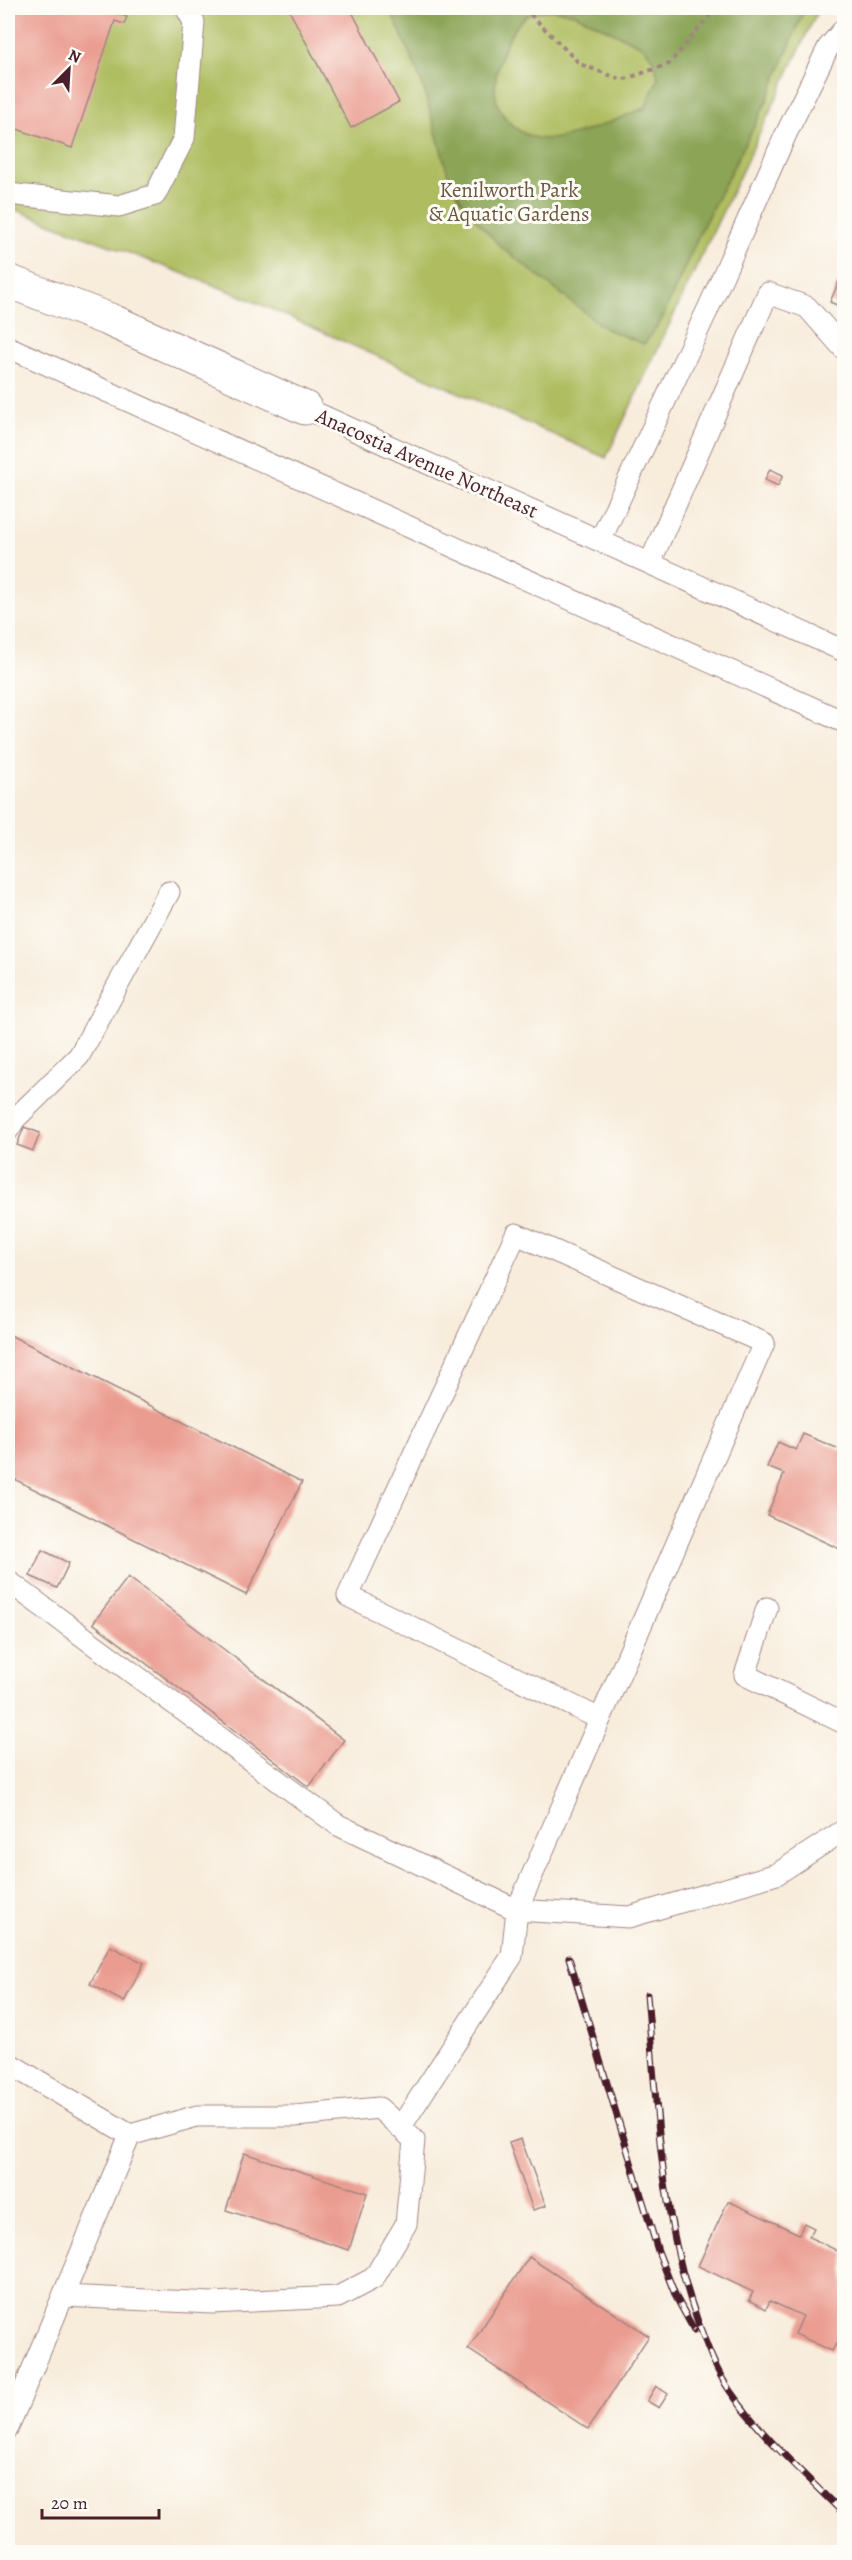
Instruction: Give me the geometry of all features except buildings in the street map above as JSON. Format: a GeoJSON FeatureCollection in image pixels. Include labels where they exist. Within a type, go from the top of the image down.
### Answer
{"type":"FeatureCollection","features":[{"type":"Feature","properties":{"kind":"street","name":"Anacostia Avenue Northeast"},"geometry":{"type":"LineString","coordinates":[[8,281],[110,320],[305,408]]}},
{"type":"Feature","properties":{"kind":"lane"},"geometry":{"type":"LineString","coordinates":[[8,194],[119,206],[155,195],[184,138],[194,22],[186,8]]}},
{"type":"Feature","properties":{"kind":"lane"},"geometry":{"type":"LineString","coordinates":[[600,541],[786,134],[828,48],[844,29]]}},
{"type":"Feature","properties":{"kind":"lane"},"geometry":{"type":"LineString","coordinates":[[650,563],[768,293],[807,307],[844,349]]}},
{"type":"Feature","properties":{"kind":"lane"},"geometry":{"type":"LineString","coordinates":[[8,346],[844,722]]}},
{"type":"Feature","properties":{"kind":"lane","name":"Anacostia Avenue Northeast"},"geometry":{"type":"LineString","coordinates":[[305,408],[844,651]]}},
{"type":"Feature","properties":{"kind":"lane"},"geometry":{"type":"LineString","coordinates":[[8,1130],[15,1119],[79,1056],[169,892]]}},
{"type":"Feature","properties":{"kind":"lane"},"geometry":{"type":"LineString","coordinates":[[400,2128],[512,1956],[517,1910],[764,1343],[516,1234],[348,1596],[600,1719]]}},
{"type":"Feature","properties":{"kind":"lane"},"geometry":{"type":"LineString","coordinates":[[8,1581],[338,1825],[517,1910],[629,1917],[777,1874],[844,1830]]}},
{"type":"Feature","properties":{"kind":"lane"},"geometry":{"type":"LineString","coordinates":[[767,1608],[745,1675],[844,1723]]}},
{"type":"Feature","properties":{"kind":"lane"},"geometry":{"type":"LineString","coordinates":[[8,2063],[130,2135],[197,2116],[295,2116],[379,2108],[414,2140],[406,2224],[374,2278],[338,2297],[212,2303],[63,2296]]}},
{"type":"Feature","properties":{"kind":"lane"},"geometry":{"type":"LineString","coordinates":[[8,2428],[130,2135]]}},
{"type":"Feature","properties":{"kind":"path"},"geometry":{"type":"LineString","coordinates":[[524,8],[580,64],[622,80],[669,64],[716,8]]}},
{"type":"Feature","properties":{"kind":"green space","name":"Kenilworth Park & Aquatic Gardens"},"geometry":{"type":"Polygon","coordinates":[[[8,8],[819,8],[606,458],[237,294],[8,207],[8,8]]]}},
{"type":"Feature","properties":{"kind":"green space"},"geometry":{"type":"Polygon","coordinates":[[[390,8],[805,8],[766,103],[702,228],[661,321],[644,344],[606,329],[500,246],[467,210],[450,181],[422,83],[390,8]],[[553,10],[530,14],[513,30],[501,55],[495,82],[498,105],[506,119],[525,134],[541,139],[560,138],[597,127],[645,108],[658,79],[655,62],[644,47],[575,14],[553,10]]]}},
{"type":"Feature","properties":{"kind":"railway"},"geometry":{"type":"LineString","coordinates":[[569,1958],[658,2251],[676,2297],[694,2330]]}},
{"type":"Feature","properties":{"kind":"railway"},"geometry":{"type":"LineString","coordinates":[[647,1995],[662,2160],[668,2201],[675,2242],[698,2322],[720,2374],[742,2408],[784,2455],[844,2514]]}}]}
